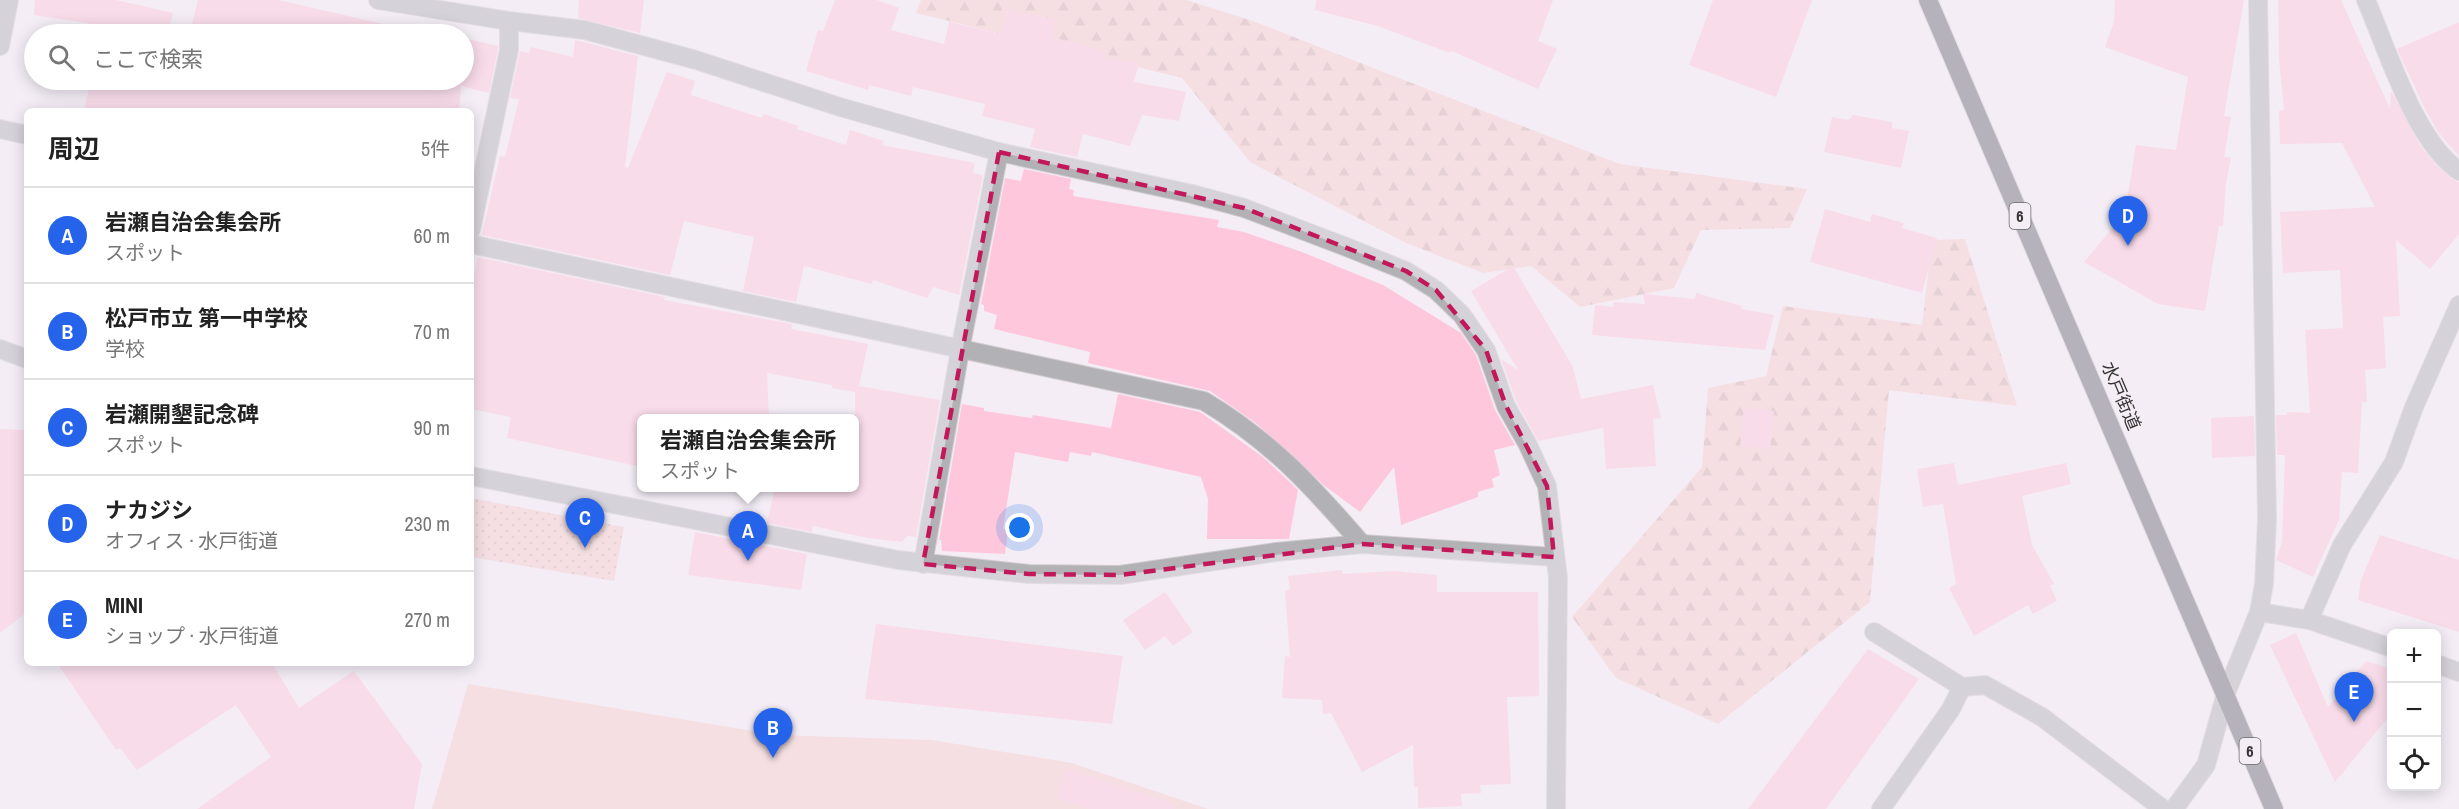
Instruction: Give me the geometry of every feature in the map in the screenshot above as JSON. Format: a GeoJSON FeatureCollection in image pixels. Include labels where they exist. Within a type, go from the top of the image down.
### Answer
{"type":"FeatureCollection","features":[{"type":"Feature","properties":{"kind":"highway","name":"水戸街道"},"geometry":{"type":"LineString","coordinates":[[1928,0],[2274,809]]}},
{"type":"Feature","properties":{"kind":"street"},"geometry":{"type":"LineString","coordinates":[[0,46],[9,0]]}},
{"type":"Feature","properties":{"kind":"street"},"geometry":{"type":"LineString","coordinates":[[378,0],[509,21],[585,30],[696,60],[840,106],[999,152],[1192,194],[1244,208],[1406,271],[1436,290],[1462,315],[1486,350],[1506,406],[1527,443],[1547,486],[1558,578],[1556,809]]}},
{"type":"Feature","properties":{"kind":"street"},"geometry":{"type":"LineString","coordinates":[[2174,809],[2206,765],[2226,693],[2259,612],[2264,584],[2267,519],[2258,0]]}},
{"type":"Feature","properties":{"kind":"street"},"geometry":{"type":"LineString","coordinates":[[2366,0],[2407,98],[2435,147],[2459,171]]}},
{"type":"Feature","properties":{"kind":"street"},"geometry":{"type":"LineString","coordinates":[[474,216],[509,50],[509,21]]}},
{"type":"Feature","properties":{"kind":"street"},"geometry":{"type":"LineString","coordinates":[[0,129],[24,134]]}},
{"type":"Feature","properties":{"kind":"street"},"geometry":{"type":"LineString","coordinates":[[923,564],[960,350],[999,152]]}},
{"type":"Feature","properties":{"kind":"street"},"geometry":{"type":"LineString","coordinates":[[474,244],[1204,401],[1245,426],[1306,479],[1362,544]]}},
{"type":"Feature","properties":{"kind":"street"},"geometry":{"type":"LineString","coordinates":[[2309,620],[2342,544],[2394,462],[2414,407],[2459,305]]}},
{"type":"Feature","properties":{"kind":"street"},"geometry":{"type":"LineString","coordinates":[[0,349],[24,358]]}},
{"type":"Feature","properties":{"kind":"street"},"geometry":{"type":"LineString","coordinates":[[474,477],[923,564],[1029,574],[1120,574],[1264,554],[1362,544],[1554,557]]}},
{"type":"Feature","properties":{"kind":"street"},"geometry":{"type":"LineString","coordinates":[[2259,612],[2309,620],[2387,647]]}},
{"type":"Feature","properties":{"kind":"street"},"geometry":{"type":"LineString","coordinates":[[1874,632],[1962,687],[1985,685],[2042,717],[2108,764],[2163,809]]}},
{"type":"Feature","properties":{"kind":"street"},"geometry":{"type":"LineString","coordinates":[[2441,666],[2459,672]]}},
{"type":"Feature","properties":{"kind":"street"},"geometry":{"type":"LineString","coordinates":[[1881,809],[1951,709],[1962,687]]}},
{"type":"Feature","properties":{"kind":"highlighted area"},"geometry":{"type":"Polygon","coordinates":[[[999,152],[1244,208],[1406,271],[1436,290],[1486,350],[1506,406],[1547,486],[1554,557],[1362,544],[1120,575],[1029,574],[923,564],[999,152]]]}},
{"type":"Feature","properties":{"kind":"green space"},"geometry":{"type":"Polygon","coordinates":[[[921,0],[1186,0],[1250,20],[1620,164],[1807,189],[1790,228],[1701,230],[1674,288],[1580,307],[1531,266],[1483,273],[1406,243],[1250,162],[1182,78],[916,13],[921,0]]]}},
{"type":"Feature","properties":{"kind":"green space"},"geometry":{"type":"Polygon","coordinates":[[[1965,239],[2017,406],[1889,390],[1870,602],[1718,724],[1616,678],[1572,617],[1702,467],[1708,388],[1766,376],[1783,306],[1922,325],[1932,240],[1965,239]]]}},
{"type":"Feature","properties":{"kind":"green space"},"geometry":{"type":"Polygon","coordinates":[[[474,499],[624,527],[614,581],[474,558],[474,499]]]}},
{"type":"Feature","properties":{"kind":"green space"},"geometry":{"type":"Polygon","coordinates":[[[468,684],[778,735],[932,740],[1072,763],[1208,809],[432,809],[468,684]]]}},
{"type":"Feature","properties":{"kind":"building"},"geometry":{"type":"Polygon","coordinates":[[[35,0],[116,0],[173,13],[170,24],[92,24],[34,15],[35,0]]]}},
{"type":"Feature","properties":{"kind":"building"},"geometry":{"type":"Polygon","coordinates":[[[198,0],[278,0],[383,24],[192,24],[198,0]]]}},
{"type":"Feature","properties":{"kind":"building"},"geometry":{"type":"Polygon","coordinates":[[[579,0],[644,0],[640,33],[578,18],[579,0]]]}},
{"type":"Feature","properties":{"kind":"building"},"geometry":{"type":"Polygon","coordinates":[[[835,0],[877,0],[899,8],[891,30],[944,44],[949,22],[1002,34],[1007,10],[1056,20],[1052,37],[1105,51],[1103,58],[1139,63],[1134,82],[1186,92],[1179,121],[1142,115],[1130,146],[1083,134],[1077,157],[1030,147],[1035,129],[982,116],[985,104],[913,87],[911,96],[869,85],[868,90],[806,71],[818,30],[823,31],[835,0]]]}},
{"type":"Feature","properties":{"kind":"building"},"geometry":{"type":"Polygon","coordinates":[[[1316,0],[1553,0],[1538,41],[1557,49],[1538,89],[1452,51],[1450,53],[1378,26],[1315,10],[1316,0]]]}},
{"type":"Feature","properties":{"kind":"building"},"geometry":{"type":"Polygon","coordinates":[[[1713,0],[1812,0],[1776,97],[1689,65],[1713,0]]]}},
{"type":"Feature","properties":{"kind":"building"},"geometry":{"type":"Polygon","coordinates":[[[2115,0],[2244,0],[2224,116],[2231,117],[2224,157],[2231,158],[2226,183],[2223,226],[2219,226],[2205,311],[2158,304],[2084,262],[2115,225],[2128,194],[2136,145],[2176,150],[2188,77],[2105,47],[2114,22],[2115,0]]]}},
{"type":"Feature","properties":{"kind":"building"},"geometry":{"type":"Polygon","coordinates":[[[2278,0],[2341,0],[2390,109],[2391,91],[2420,145],[2436,165],[2459,182],[2459,234],[2430,269],[2396,240],[2400,316],[2383,317],[2386,368],[2365,370],[2367,402],[2362,402],[2358,473],[2342,472],[2339,520],[2313,577],[2276,560],[2282,542],[2285,455],[2277,455],[2276,415],[2287,415],[2287,412],[2310,413],[2305,330],[2343,328],[2340,270],[2283,273],[2280,212],[2375,207],[2342,143],[2280,144],[2279,111],[2284,110],[2279,59],[2278,0]]]}},
{"type":"Feature","properties":{"kind":"building"},"geometry":{"type":"Polygon","coordinates":[[[2459,22],[2459,156],[2438,132],[2397,49],[2459,22]]]}},
{"type":"Feature","properties":{"kind":"building"},"geometry":{"type":"Polygon","coordinates":[[[474,40],[498,46],[489,93],[474,89],[474,40]]]}},
{"type":"Feature","properties":{"kind":"building"},"geometry":{"type":"Polygon","coordinates":[[[575,40],[638,56],[625,167],[628,168],[667,72],[695,81],[691,95],[762,118],[764,114],[798,126],[797,129],[846,145],[850,130],[884,141],[882,145],[975,163],[973,173],[983,175],[959,295],[933,287],[927,298],[873,280],[872,284],[804,266],[796,302],[743,291],[754,237],[684,221],[670,275],[482,235],[500,156],[505,157],[519,99],[510,98],[520,51],[529,53],[531,47],[573,57],[575,40]]]}},
{"type":"Feature","properties":{"kind":"building"},"geometry":{"type":"Polygon","coordinates":[[[89,90],[461,90],[459,108],[85,108],[89,90]]]}},
{"type":"Feature","properties":{"kind":"building"},"geometry":{"type":"Polygon","coordinates":[[[1853,115],[1892,122],[1892,128],[1909,131],[1901,168],[1824,152],[1832,117],[1849,120],[1853,115]]]}},
{"type":"Feature","properties":{"kind":"building"},"geometry":{"type":"Polygon","coordinates":[[[1024,169],[1071,179],[1069,189],[1074,190],[1073,196],[1219,220],[1217,227],[1244,232],[1302,252],[1383,285],[1461,333],[1476,355],[1495,410],[1515,445],[1494,450],[1500,475],[1492,479],[1494,487],[1478,492],[1478,497],[1401,525],[1394,467],[1360,512],[1326,487],[1257,424],[1210,391],[1088,363],[1090,352],[994,329],[997,315],[984,311],[984,305],[981,304],[1005,178],[1021,181],[1024,169]]]}},
{"type":"Feature","properties":{"kind":"building"},"geometry":{"type":"Polygon","coordinates":[[[1825,209],[1870,222],[1872,214],[1904,223],[1902,228],[1937,238],[1922,293],[1810,262],[1825,209]]]}},
{"type":"Feature","properties":{"kind":"building"},"geometry":{"type":"Polygon","coordinates":[[[478,257],[665,297],[664,300],[792,324],[791,329],[868,344],[859,386],[940,400],[916,537],[907,536],[902,542],[868,538],[813,526],[812,532],[767,523],[774,492],[859,492],[859,414],[855,414],[855,392],[832,388],[832,385],[767,373],[769,414],[637,414],[637,466],[507,438],[511,417],[474,410],[474,275],[478,257]]]}},
{"type":"Feature","properties":{"kind":"building"},"geometry":{"type":"Polygon","coordinates":[[[1513,266],[1573,367],[1581,399],[1653,385],[1661,418],[1653,419],[1656,466],[1606,469],[1603,428],[1538,441],[1516,401],[1501,359],[1518,370],[1471,291],[1513,266]]]}},
{"type":"Feature","properties":{"kind":"building"},"geometry":{"type":"Polygon","coordinates":[[[1696,293],[1742,306],[1741,309],[1774,315],[1765,350],[1592,335],[1595,305],[1614,307],[1613,302],[1645,304],[1643,294],[1695,299],[1696,293]]]}},
{"type":"Feature","properties":{"kind":"building"},"geometry":{"type":"Polygon","coordinates":[[[1118,394],[1200,412],[1263,457],[1298,490],[1289,539],[1207,539],[1208,499],[1201,477],[1092,452],[1091,456],[1070,452],[1068,462],[1015,452],[1003,529],[1008,529],[1005,554],[942,551],[941,540],[939,540],[962,404],[984,408],[984,411],[1032,418],[1033,415],[1111,428],[1118,394]]]}},
{"type":"Feature","properties":{"kind":"building"},"geometry":{"type":"Polygon","coordinates":[[[1744,408],[1774,411],[1770,449],[1740,446],[1744,408]]]}},
{"type":"Feature","properties":{"kind":"building"},"geometry":{"type":"Polygon","coordinates":[[[2254,416],[2255,456],[2212,458],[2211,418],[2254,416]]]}},
{"type":"Feature","properties":{"kind":"building"},"geometry":{"type":"Polygon","coordinates":[[[0,429],[24,430],[24,614],[0,633],[0,429]]]}},
{"type":"Feature","properties":{"kind":"building"},"geometry":{"type":"Polygon","coordinates":[[[1954,463],[1958,485],[2066,463],[2071,484],[2022,496],[2032,545],[2054,584],[2050,586],[2057,601],[2033,614],[2028,605],[1974,636],[1949,588],[1956,584],[1943,504],[1923,507],[1917,469],[1954,463]]]}},
{"type":"Feature","properties":{"kind":"building"},"geometry":{"type":"Polygon","coordinates":[[[695,532],[807,554],[801,590],[688,575],[695,532]]]}},
{"type":"Feature","properties":{"kind":"building"},"geometry":{"type":"Polygon","coordinates":[[[2380,535],[2459,560],[2459,632],[2358,600],[2361,580],[2380,535]]]}},
{"type":"Feature","properties":{"kind":"building"},"geometry":{"type":"Polygon","coordinates":[[[1342,570],[1343,574],[1393,571],[1437,575],[1437,592],[1538,592],[1539,696],[1507,697],[1511,784],[1480,785],[1481,793],[1461,794],[1462,806],[1418,808],[1418,787],[1414,787],[1413,745],[1362,772],[1331,713],[1323,714],[1322,700],[1282,698],[1285,656],[1290,657],[1285,591],[1290,590],[1288,576],[1342,570]]]}},
{"type":"Feature","properties":{"kind":"building"},"geometry":{"type":"Polygon","coordinates":[[[1165,592],[1193,632],[1173,646],[1165,636],[1145,650],[1123,620],[1165,592]]]}},
{"type":"Feature","properties":{"kind":"building"},"geometry":{"type":"Polygon","coordinates":[[[876,624],[1123,656],[1112,724],[865,699],[876,624]]]}},
{"type":"Feature","properties":{"kind":"building"},"geometry":{"type":"Polygon","coordinates":[[[2296,633],[2328,707],[2366,661],[2387,668],[2387,719],[2335,782],[2270,645],[2296,633]]]}},
{"type":"Feature","properties":{"kind":"building"},"geometry":{"type":"Polygon","coordinates":[[[1868,649],[1919,679],[1826,809],[1748,809],[1868,649]]]}},
{"type":"Feature","properties":{"kind":"building"},"geometry":{"type":"Polygon","coordinates":[[[59,666],[274,666],[299,708],[354,671],[422,764],[414,809],[197,809],[271,757],[236,705],[137,770],[120,748],[116,750],[59,666]]]}},
{"type":"Feature","properties":{"kind":"building"},"geometry":{"type":"Polygon","coordinates":[[[1067,769],[1173,804],[1172,809],[1090,809],[1057,798],[1067,769]]]}},
{"type":"Feature","properties":{"kind":"place","name":"ナカジシ"},"geometry":{"type":"Point","coordinates":[2128,246]}},
{"type":"Feature","properties":{"kind":"place","name":"岩瀬開墾記念碑"},"geometry":{"type":"Point","coordinates":[585,548]}},
{"type":"Feature","properties":{"kind":"place","name":"岩瀬自治会集会所"},"geometry":{"type":"Point","coordinates":[748,561]}},
{"type":"Feature","properties":{"kind":"place","name":"MINI"},"geometry":{"type":"Point","coordinates":[2354,722]}},
{"type":"Feature","properties":{"kind":"place","name":"松戸市立 第一中学校"},"geometry":{"type":"Point","coordinates":[773,758]}}]}
